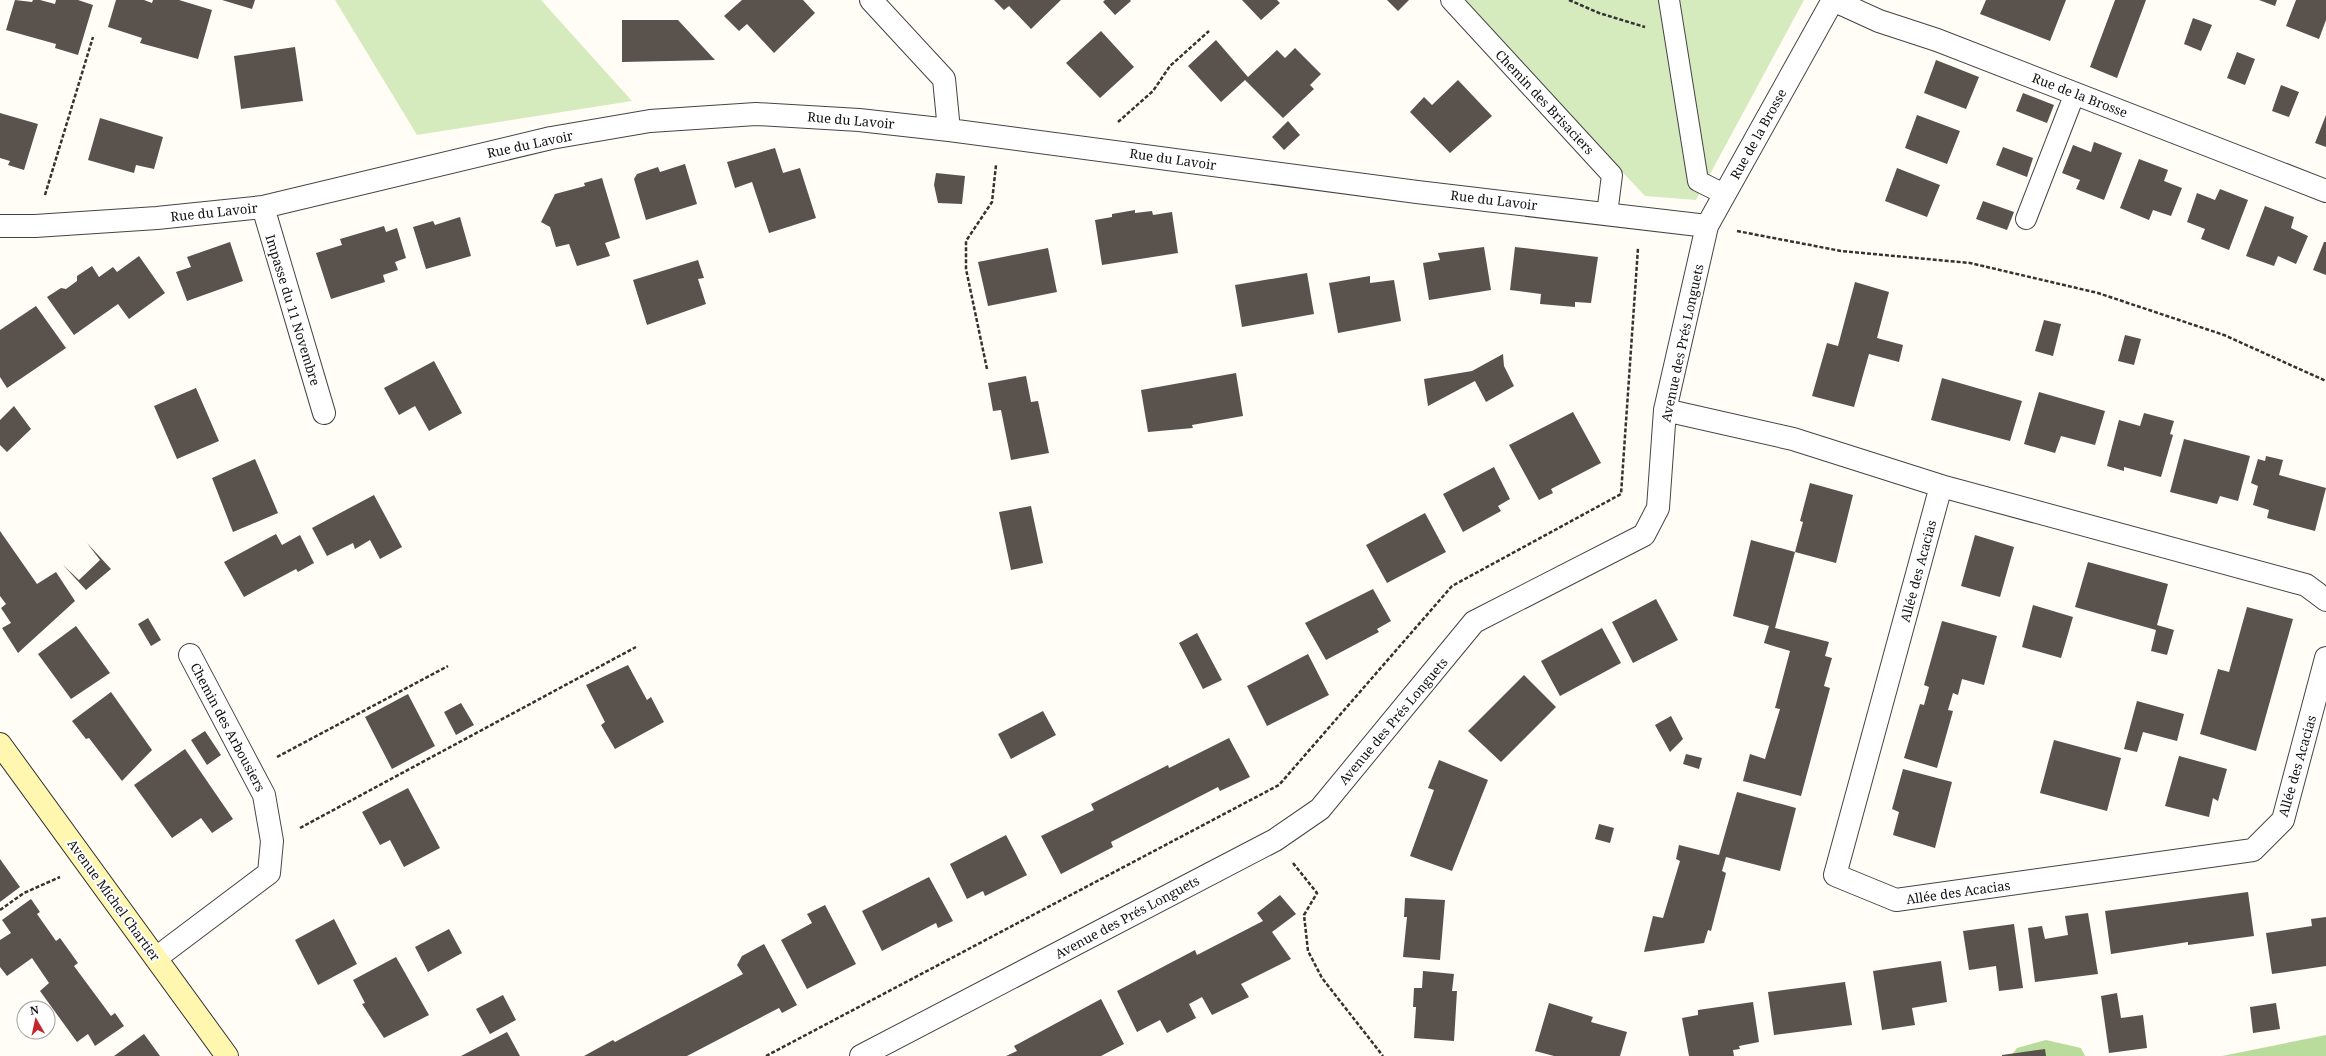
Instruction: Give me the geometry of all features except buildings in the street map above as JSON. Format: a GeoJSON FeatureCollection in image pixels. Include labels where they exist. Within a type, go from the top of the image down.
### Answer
{"type":"FeatureCollection","features":[{"type":"Feature","properties":{"kind":"main road","name":"Avenue Michel Chartier"},"geometry":{"type":"LineString","coordinates":[[0,744],[227,1056]]}},
{"type":"Feature","properties":{"kind":"street"},"geometry":{"type":"LineString","coordinates":[[871,0],[944,79],[949,130]]}},
{"type":"Feature","properties":{"kind":"street","name":"Rue de la Brosse"},"geometry":{"type":"LineString","coordinates":[[1707,226],[1833,0],[1879,21],[1937,40],[2326,191]]}},
{"type":"Feature","properties":{"kind":"street","name":"Rue du Lavoir"},"geometry":{"type":"LineString","coordinates":[[0,226],[35,226],[157,218],[262,207],[551,138],[650,121],[756,114],[859,120],[949,130],[1640,219],[1707,226]]}},
{"type":"Feature","properties":{"kind":"street","name":"Impasse du 11 Novembre"},"geometry":{"type":"LineString","coordinates":[[262,207],[324,413]]}},
{"type":"Feature","properties":{"kind":"street","name":"Avenue des Prés Longuets"},"geometry":{"type":"LineString","coordinates":[[861,1056],[1275,840],[1320,809],[1474,622],[1644,535],[1658,508],[1665,410],[1707,226]]}},
{"type":"Feature","properties":{"kind":"street"},"geometry":{"type":"LineString","coordinates":[[1665,410],[1793,440],[1941,486],[2306,585],[2326,600]]}},
{"type":"Feature","properties":{"kind":"street","name":"Allée des Acacias"},"geometry":{"type":"LineString","coordinates":[[1941,486],[1835,875],[1896,900],[2253,850],[2283,820],[2326,658]]}},
{"type":"Feature","properties":{"kind":"street","name":"Chemin des Arbousiers"},"geometry":{"type":"LineString","coordinates":[[156,958],[269,873],[272,841],[264,795],[190,655]]}},
{"type":"Feature","properties":{"kind":"lane","name":"Chemin des Brisaciers"},"geometry":{"type":"LineString","coordinates":[[1451,0],[1612,175],[1607,214]]}},
{"type":"Feature","properties":{"kind":"lane"},"geometry":{"type":"LineString","coordinates":[[1670,0],[1698,181],[1724,194]]}},
{"type":"Feature","properties":{"kind":"lane"},"geometry":{"type":"LineString","coordinates":[[2026,219],[2075,93]]}},
{"type":"Feature","properties":{"kind":"path"},"geometry":{"type":"LineString","coordinates":[[1569,0],[1599,13],[1642,27],[1674,28]]}},
{"type":"Feature","properties":{"kind":"path"},"geometry":{"type":"LineString","coordinates":[[1091,148],[1153,91],[1170,66],[1209,31]]}},
{"type":"Feature","properties":{"kind":"path"},"geometry":{"type":"LineString","coordinates":[[35,226],[93,37]]}},
{"type":"Feature","properties":{"kind":"path"},"geometry":{"type":"LineString","coordinates":[[987,369],[966,269],[966,240],[992,202],[997,157]]}},
{"type":"Feature","properties":{"kind":"path"},"geometry":{"type":"LineString","coordinates":[[766,1056],[1279,785],[1452,586],[1621,494],[1640,219]]}},
{"type":"Feature","properties":{"kind":"path"},"geometry":{"type":"LineString","coordinates":[[1707,226],[1841,250],[1970,263],[2098,293],[2224,335],[2326,381]]}},
{"type":"Feature","properties":{"kind":"path"},"geometry":{"type":"LineString","coordinates":[[316,821],[636,647]]}},
{"type":"Feature","properties":{"kind":"path"},"geometry":{"type":"LineString","coordinates":[[278,756],[448,666]]}},
{"type":"Feature","properties":{"kind":"path"},"geometry":{"type":"LineString","coordinates":[[1275,840],[1317,893],[1304,915],[1308,951],[1322,978],[1383,1056]]}},
{"type":"Feature","properties":{"kind":"path"},"geometry":{"type":"LineString","coordinates":[[0,910],[24,893],[88,864]]}},
{"type":"Feature","properties":{"kind":"green space"},"geometry":{"type":"Polygon","coordinates":[[[335,0],[541,0],[632,101],[417,135],[335,0]]]}},
{"type":"Feature","properties":{"kind":"green space"},"geometry":{"type":"Polygon","coordinates":[[[1460,0],[1804,0],[1696,200],[1645,196],[1460,0]]]}},
{"type":"Feature","properties":{"kind":"green space"},"geometry":{"type":"Polygon","coordinates":[[[2326,1035],[2326,1056],[2222,1056],[2326,1035]]]}},
{"type":"Feature","properties":{"kind":"green space"},"geometry":{"type":"Polygon","coordinates":[[[2046,1040],[2081,1048],[2085,1056],[2011,1056],[2017,1048],[2046,1040]]]}}]}
